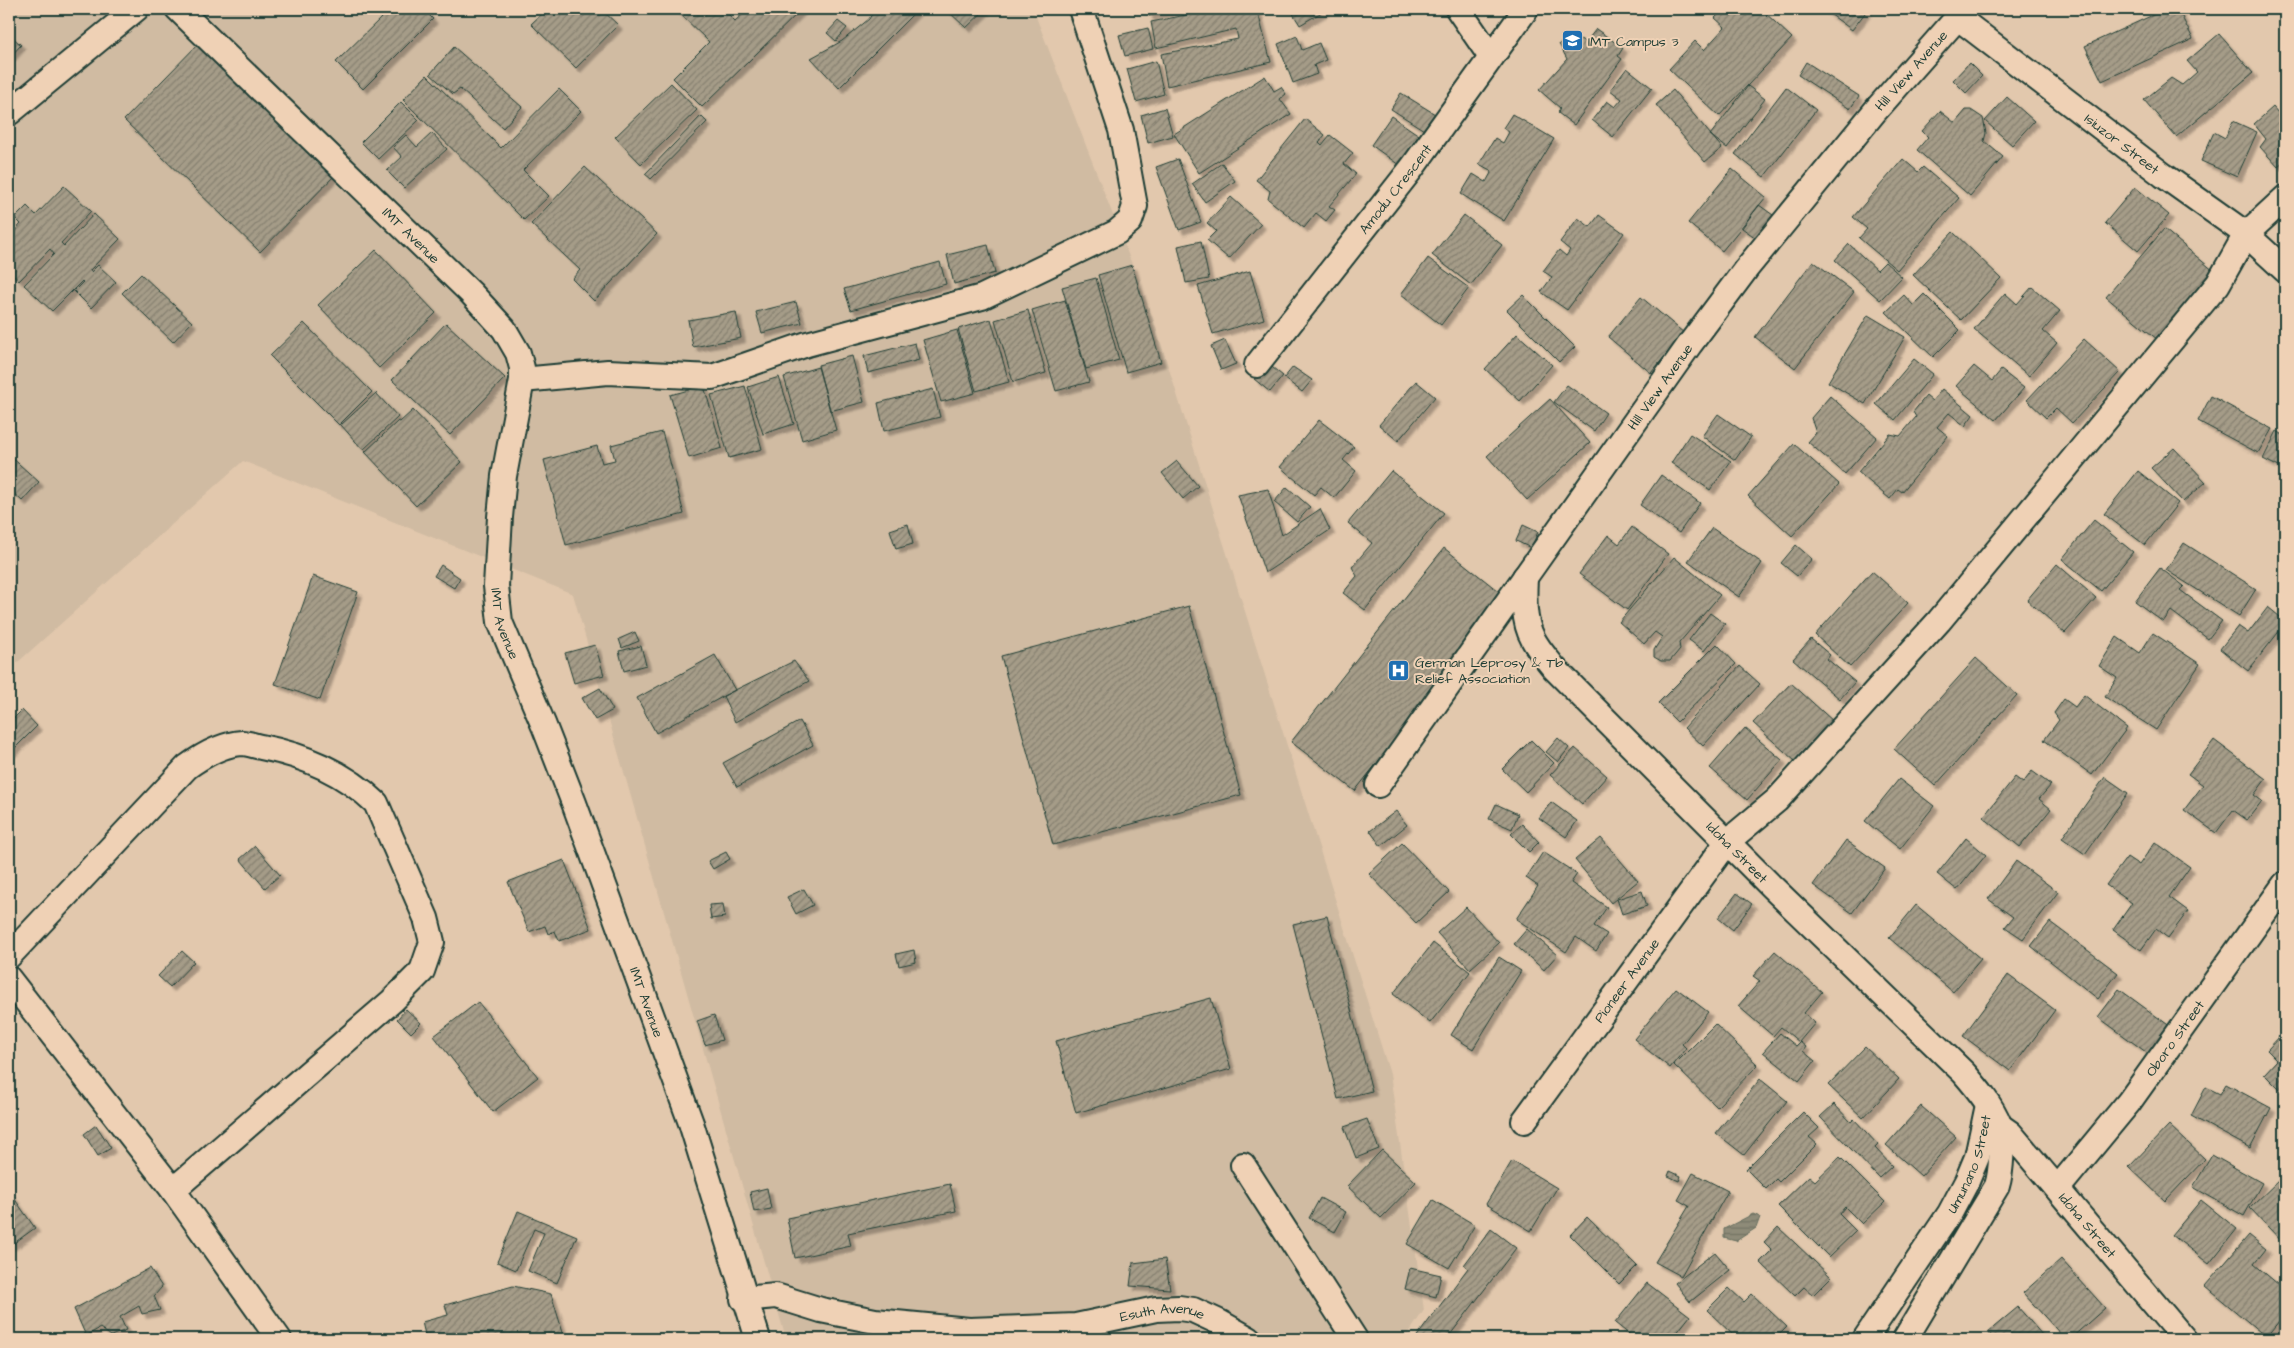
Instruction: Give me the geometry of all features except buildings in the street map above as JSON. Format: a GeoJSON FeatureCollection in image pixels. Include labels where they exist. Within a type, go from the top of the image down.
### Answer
{"type":"FeatureCollection","features":[{"type":"Feature","properties":{"kind":"street"},"geometry":{"type":"LineString","coordinates":[[9,113],[136,9]]}},
{"type":"Feature","properties":{"kind":"street","name":"IMT Avenue"},"geometry":{"type":"LineString","coordinates":[[178,9],[477,300],[504,329],[518,353],[522,380],[504,476],[500,509],[496,586],[500,622],[574,803],[684,1105],[743,1298],[758,1339]]}},
{"type":"Feature","properties":{"kind":"street"},"geometry":{"type":"LineString","coordinates":[[522,380],[608,372],[712,378],[807,344],[982,297],[1117,232],[1130,221],[1135,206],[1121,130],[1081,9]]}},
{"type":"Feature","properties":{"kind":"street"},"geometry":{"type":"LineString","coordinates":[[1458,9],[1492,56]]}},
{"type":"Feature","properties":{"kind":"street","name":"Amodu Crescent"},"geometry":{"type":"LineString","coordinates":[[1257,365],[1412,168],[1526,9]]}},
{"type":"Feature","properties":{"kind":"street","name":"Isiuzor Street"},"geometry":{"type":"LineString","coordinates":[[1961,13],[2163,175],[2246,234],[2285,270]]}},
{"type":"Feature","properties":{"kind":"street","name":"Hill View Avenue"},"geometry":{"type":"LineString","coordinates":[[1378,784],[1690,344],[1746,269],[1876,110],[1961,13]]}},
{"type":"Feature","properties":{"kind":"street","name":"Pioneer Avenue"},"geometry":{"type":"LineString","coordinates":[[1524,1121],[1728,841],[1777,800],[1940,621],[2218,284],[2246,234],[2285,198]]}},
{"type":"Feature","properties":{"kind":"street","name":"Idoha Street"},"geometry":{"type":"LineString","coordinates":[[1526,577],[1524,599],[1532,639],[1554,668],[1964,1073],[1991,1118],[2010,1133],[2184,1339]]}},
{"type":"Feature","properties":{"kind":"street"},"geometry":{"type":"LineString","coordinates":[[9,956],[187,767],[205,754],[242,743],[281,750],[333,771],[361,789],[376,803],[426,918],[432,942],[422,971],[392,1001],[173,1190]]}},
{"type":"Feature","properties":{"kind":"street","name":"Oboro Street"},"geometry":{"type":"LineString","coordinates":[[2058,1188],[2129,1102],[2285,884]]}},
{"type":"Feature","properties":{"kind":"street"},"geometry":{"type":"LineString","coordinates":[[9,979],[173,1190],[279,1339]]}},
{"type":"Feature","properties":{"kind":"street","name":"Umunano Street"},"geometry":{"type":"LineString","coordinates":[[1865,1339],[1950,1213],[1974,1166],[1991,1118]]}},
{"type":"Feature","properties":{"kind":"street","name":"Umunano Street"},"geometry":{"type":"LineString","coordinates":[[1905,1339],[1997,1186],[2001,1147],[1991,1118]]}},
{"type":"Feature","properties":{"kind":"street"},"geometry":{"type":"LineString","coordinates":[[1243,1165],[1355,1339]]}},
{"type":"Feature","properties":{"kind":"street","name":"Esuth Avenue"},"geometry":{"type":"LineString","coordinates":[[743,1298],[776,1296],[821,1310],[874,1321],[969,1330],[1076,1326],[1156,1309],[1180,1308],[1193,1310],[1211,1318],[1249,1339]]}},
{"type":"Feature","properties":{"kind":"shaded area"},"geometry":{"type":"Polygon","coordinates":[[[9,9],[1033,9],[1154,321],[1390,1074],[1424,1310],[1405,1339],[786,1339],[573,594],[243,461],[9,670],[9,9]]]}},
{"type":"Feature","properties":{"kind":"shaded area"},"geometry":{"type":"Polygon","coordinates":[[[1753,1214],[1760,1217],[1756,1228],[1736,1241],[1724,1238],[1724,1229],[1753,1214]]]}},
{"type":"Feature","properties":{"kind":"place","name":"IMT Campus 3"},"geometry":{"type":"Point","coordinates":[1572,41]}},
{"type":"Feature","properties":{"kind":"place","name":"German Leprosy & Tb Relief Association"},"geometry":{"type":"Point","coordinates":[1399,670]}}]}
